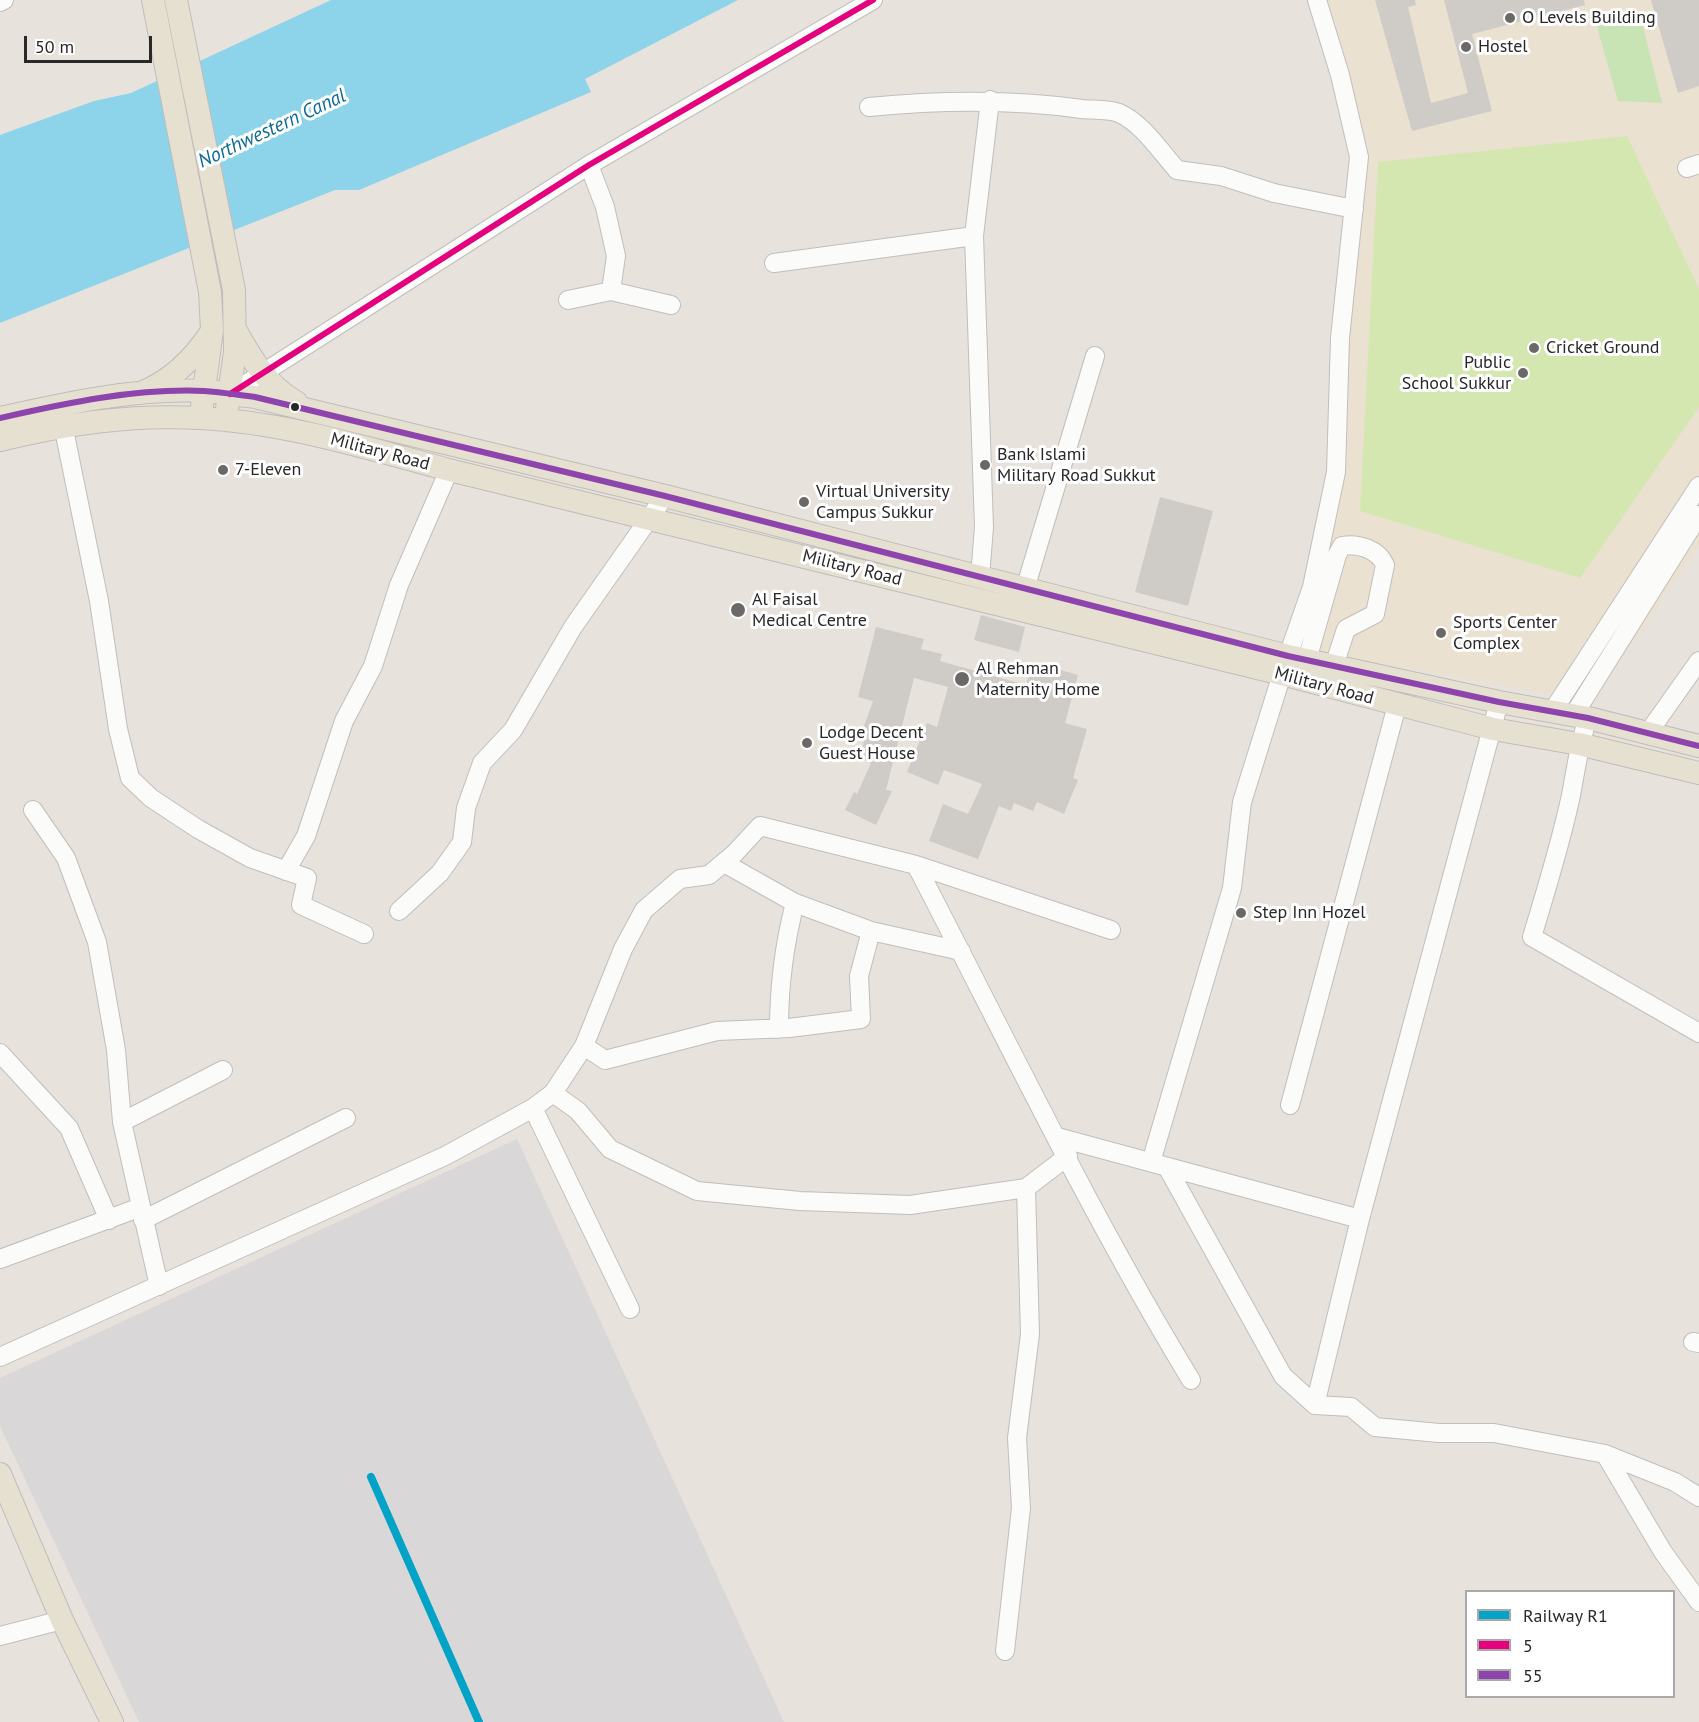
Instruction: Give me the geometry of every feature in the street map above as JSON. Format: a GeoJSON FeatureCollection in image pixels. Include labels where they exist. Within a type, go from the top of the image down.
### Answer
{"type":"FeatureCollection","features":[{"type":"Feature","properties":{"kind":"main road"},"geometry":{"type":"LineString","coordinates":[[153,0],[210,292],[212,330],[201,418]]}},
{"type":"Feature","properties":{"kind":"main road"},"geometry":{"type":"LineString","coordinates":[[176,0],[234,290],[236,331],[230,394],[224,420]]}},
{"type":"Feature","properties":{"kind":"main road"},"geometry":{"type":"LineString","coordinates":[[136,394],[170,377],[186,364],[212,330]]}},
{"type":"Feature","properties":{"kind":"main road"},"geometry":{"type":"LineString","coordinates":[[236,331],[262,374],[290,399],[309,410]]}},
{"type":"Feature","properties":{"kind":"main road"},"geometry":{"type":"LineString","coordinates":[[0,418],[60,404],[136,394],[204,391],[230,394],[309,410],[665,496],[980,577],[1292,663],[1334,666],[1571,716],[1699,746]]}},
{"type":"Feature","properties":{"kind":"main road","name":"Military Road"},"geometry":{"type":"LineString","coordinates":[[0,440],[63,425],[115,419],[201,418],[320,436],[649,518],[1292,663],[1397,705],[1493,729],[1579,744],[1699,773]]}},
{"type":"Feature","properties":{"kind":"main road"},"geometry":{"type":"LineString","coordinates":[[0,1474],[62,1620],[112,1722]]}},
{"type":"Feature","properties":{"kind":"street"},"geometry":{"type":"LineString","coordinates":[[230,394],[589,165],[873,0]]}},
{"type":"Feature","properties":{"kind":"street"},"geometry":{"type":"LineString","coordinates":[[1292,663],[1312,587],[1336,472],[1340,338],[1359,157],[1340,75],[1317,0]]}},
{"type":"Feature","properties":{"kind":"street"},"geometry":{"type":"LineString","coordinates":[[869,108],[931,101],[990,100],[1043,103],[1118,113],[1142,131],[1177,170],[1221,176],[1274,193],[1354,209]]}},
{"type":"Feature","properties":{"kind":"street"},"geometry":{"type":"LineString","coordinates":[[980,577],[984,526],[974,236],[990,100]]}},
{"type":"Feature","properties":{"kind":"street"},"geometry":{"type":"LineString","coordinates":[[589,165],[605,207],[616,256],[611,291]]}},
{"type":"Feature","properties":{"kind":"street"},"geometry":{"type":"LineString","coordinates":[[774,263],[974,236]]}},
{"type":"Feature","properties":{"kind":"street"},"geometry":{"type":"LineString","coordinates":[[568,300],[611,291],[671,305]]}},
{"type":"Feature","properties":{"kind":"street"},"geometry":{"type":"LineString","coordinates":[[1025,589],[1095,356]]}},
{"type":"Feature","properties":{"kind":"street"},"geometry":{"type":"LineString","coordinates":[[63,425],[99,601],[118,729],[130,778],[151,798],[198,830],[250,858],[306,878],[301,905],[364,934]]}},
{"type":"Feature","properties":{"kind":"street"},"geometry":{"type":"LineString","coordinates":[[286,871],[306,836],[344,721],[374,666],[399,585],[449,470]]}},
{"type":"Feature","properties":{"kind":"street"},"geometry":{"type":"LineString","coordinates":[[1699,486],[1600,638],[1571,716],[1579,744],[1571,795],[1532,937],[1699,1033]]}},
{"type":"Feature","properties":{"kind":"street"},"geometry":{"type":"LineString","coordinates":[[399,911],[440,873],[462,842],[466,808],[482,763],[513,730],[573,627],[665,496]]}},
{"type":"Feature","properties":{"kind":"street"},"geometry":{"type":"LineString","coordinates":[[1571,716],[1699,515]]}},
{"type":"Feature","properties":{"kind":"street"},"geometry":{"type":"LineString","coordinates":[[1334,666],[1346,630],[1375,614],[1385,565],[1382,558],[1373,550],[1350,545],[1342,546],[1337,555],[1292,663],[1242,802],[1232,888],[1159,1164],[1282,1376],[1315,1405],[1352,1407],[1375,1427],[1439,1433],[1494,1433],[1605,1454],[1675,1482],[1699,1497]]}},
{"type":"Feature","properties":{"kind":"street"},"geometry":{"type":"LineString","coordinates":[[1600,638],[1617,646]]}},
{"type":"Feature","properties":{"kind":"street"},"geometry":{"type":"LineString","coordinates":[[1648,734],[1699,661]]}},
{"type":"Feature","properties":{"kind":"street"},"geometry":{"type":"LineString","coordinates":[[1315,1405],[1360,1219],[1499,702]]}},
{"type":"Feature","properties":{"kind":"street"},"geometry":{"type":"LineString","coordinates":[[1290,1105],[1397,705]]}},
{"type":"Feature","properties":{"kind":"street"},"geometry":{"type":"LineString","coordinates":[[33,810],[66,858],[97,942],[116,1050],[122,1122],[159,1286]]}},
{"type":"Feature","properties":{"kind":"street"},"geometry":{"type":"LineString","coordinates":[[0,1357],[445,1156],[533,1108],[553,1093],[584,1046],[623,949],[644,910],[680,879],[709,875],[760,826],[916,865],[1111,930]]}},
{"type":"Feature","properties":{"kind":"street"},"geometry":{"type":"LineString","coordinates":[[724,863],[795,903],[871,931],[961,951]]}},
{"type":"Feature","properties":{"kind":"street"},"geometry":{"type":"LineString","coordinates":[[916,865],[1158,1327],[1191,1380]]}},
{"type":"Feature","properties":{"kind":"street"},"geometry":{"type":"LineString","coordinates":[[779,1029],[779,986],[785,944],[795,903]]}},
{"type":"Feature","properties":{"kind":"street"},"geometry":{"type":"LineString","coordinates":[[584,1046],[605,1060],[717,1031],[779,1029],[861,1019],[859,976],[871,931]]}},
{"type":"Feature","properties":{"kind":"street"},"geometry":{"type":"LineString","coordinates":[[0,1053],[69,1128],[109,1220]]}},
{"type":"Feature","properties":{"kind":"street"},"geometry":{"type":"LineString","coordinates":[[122,1122],[223,1070]]}},
{"type":"Feature","properties":{"kind":"street"},"geometry":{"type":"LineString","coordinates":[[553,1093],[578,1111],[610,1149],[697,1191],[800,1201],[910,1205],[1026,1188],[1068,1156]]}},
{"type":"Feature","properties":{"kind":"street"},"geometry":{"type":"LineString","coordinates":[[533,1108],[630,1309]]}},
{"type":"Feature","properties":{"kind":"street"},"geometry":{"type":"LineString","coordinates":[[0,1259],[109,1220],[142,1214],[346,1118]]}},
{"type":"Feature","properties":{"kind":"street"},"geometry":{"type":"LineString","coordinates":[[1057,1137],[1360,1219]]}},
{"type":"Feature","properties":{"kind":"street"},"geometry":{"type":"LineString","coordinates":[[1005,1651],[1021,1508],[1017,1438],[1030,1334],[1026,1188]]}},
{"type":"Feature","properties":{"kind":"street"},"geometry":{"type":"LineString","coordinates":[[1605,1454],[1663,1552],[1699,1602]]}},
{"type":"Feature","properties":{"kind":"street"},"geometry":{"type":"LineString","coordinates":[[0,1636],[62,1620]]}},
{"type":"Feature","properties":{"kind":"shaded area","name":"Public School Sukkur"},"geometry":{"type":"Polygon","coordinates":[[[1319,0],[1699,0],[1699,547],[1592,701],[1288,647],[1317,554],[1350,295],[1359,163],[1319,0]]]}},
{"type":"Feature","properties":{"kind":"shaded area"},"geometry":{"type":"Polygon","coordinates":[[[517,1139],[784,1722],[139,1722],[0,1426],[0,1378],[517,1139]]]}},
{"type":"Feature","properties":{"kind":"green space"},"geometry":{"type":"Polygon","coordinates":[[[1639,10],[1662,103],[1618,101],[1596,23],[1639,10]]]}},
{"type":"Feature","properties":{"kind":"green space","name":"Cricket Ground"},"geometry":{"type":"Polygon","coordinates":[[[1627,136],[1699,289],[1699,407],[1580,578],[1360,511],[1378,162],[1627,136]]]}},
{"type":"Feature","properties":{"kind":"water","name":"Northwestern Canal"},"geometry":{"type":"Polygon","coordinates":[[[331,0],[738,0],[585,79],[591,92],[359,190],[335,190],[0,323],[0,135],[94,101],[131,93],[331,0]]]}},
{"type":"Feature","properties":{"kind":"building"},"geometry":{"type":"Polygon","coordinates":[[[1375,0],[1415,0],[1416,5],[1408,7],[1431,103],[1468,93],[1444,0],[1584,0],[1585,5],[1472,34],[1492,111],[1412,131],[1375,0]]]}},
{"type":"Feature","properties":{"kind":"building"},"geometry":{"type":"Polygon","coordinates":[[[1651,0],[1699,0],[1699,86],[1678,93],[1651,0]]]}},
{"type":"Feature","properties":{"kind":"building"},"geometry":{"type":"Polygon","coordinates":[[[1160,497],[1213,511],[1188,606],[1135,592],[1160,497]]]}},
{"type":"Feature","properties":{"kind":"building"},"geometry":{"type":"Polygon","coordinates":[[[981,615],[1025,627],[1019,652],[974,640],[981,615]]]}},
{"type":"Feature","properties":{"kind":"building"},"geometry":{"type":"Polygon","coordinates":[[[876,627],[924,639],[921,649],[942,654],[940,661],[1026,685],[1033,662],[1078,675],[1065,723],[1087,729],[1073,778],[1078,780],[1064,814],[1037,802],[1033,811],[1014,803],[1011,811],[999,806],[978,859],[929,841],[943,804],[968,814],[982,784],[944,770],[938,785],[907,772],[927,723],[937,727],[948,687],[914,678],[886,790],[892,791],[876,825],[845,810],[854,792],[857,794],[871,763],[858,758],[866,736],[861,734],[873,701],[858,697],[876,627]]]}},
{"type":"Feature","properties":{"kind":"rail line","name":"R1"},"geometry":{"type":"LineString","coordinates":[[371,1477],[479,1722]]}},
{"type":"Feature","properties":{"kind":"transit line","name":"5"},"geometry":{"type":"LineString","coordinates":[[230,394],[589,165],[873,0]]}},
{"type":"Feature","properties":{"kind":"transit line","name":"55"},"geometry":{"type":"LineString","coordinates":[[0,418],[127,394],[204,391],[255,397],[665,496],[1288,656],[1499,702],[1588,718],[1699,746]]}},
{"type":"Feature","properties":{"kind":"place","name":"O Levels Building"},"geometry":{"type":"Point","coordinates":[1510,18]}},
{"type":"Feature","properties":{"kind":"place","name":"Hostel"},"geometry":{"type":"Point","coordinates":[1466,47]}},
{"type":"Feature","properties":{"kind":"place","name":"Cricket Ground"},"geometry":{"type":"Point","coordinates":[1534,348]}},
{"type":"Feature","properties":{"kind":"place","name":"Public School Sukkur"},"geometry":{"type":"Point","coordinates":[1523,373]}},
{"type":"Feature","properties":{"kind":"place","name":"Bank Islami Military Road Sukkut"},"geometry":{"type":"Point","coordinates":[985,465]}},
{"type":"Feature","properties":{"kind":"place","name":"7-Eleven"},"geometry":{"type":"Point","coordinates":[223,470]}},
{"type":"Feature","properties":{"kind":"place","name":"Virtual University Campus Sukkur"},"geometry":{"type":"Point","coordinates":[804,502]}},
{"type":"Feature","properties":{"kind":"place","name":"Al Faisal Medical Centre"},"geometry":{"type":"Point","coordinates":[738,610]}},
{"type":"Feature","properties":{"kind":"place","name":"Sports Center Complex"},"geometry":{"type":"Point","coordinates":[1441,633]}},
{"type":"Feature","properties":{"kind":"place","name":"Al Rehman Maternity Home"},"geometry":{"type":"Point","coordinates":[962,679]}},
{"type":"Feature","properties":{"kind":"place","name":"Lodge Decent Guest House"},"geometry":{"type":"Point","coordinates":[807,743]}},
{"type":"Feature","properties":{"kind":"place","name":"Step Inn Hozel"},"geometry":{"type":"Point","coordinates":[1241,913]}}]}
